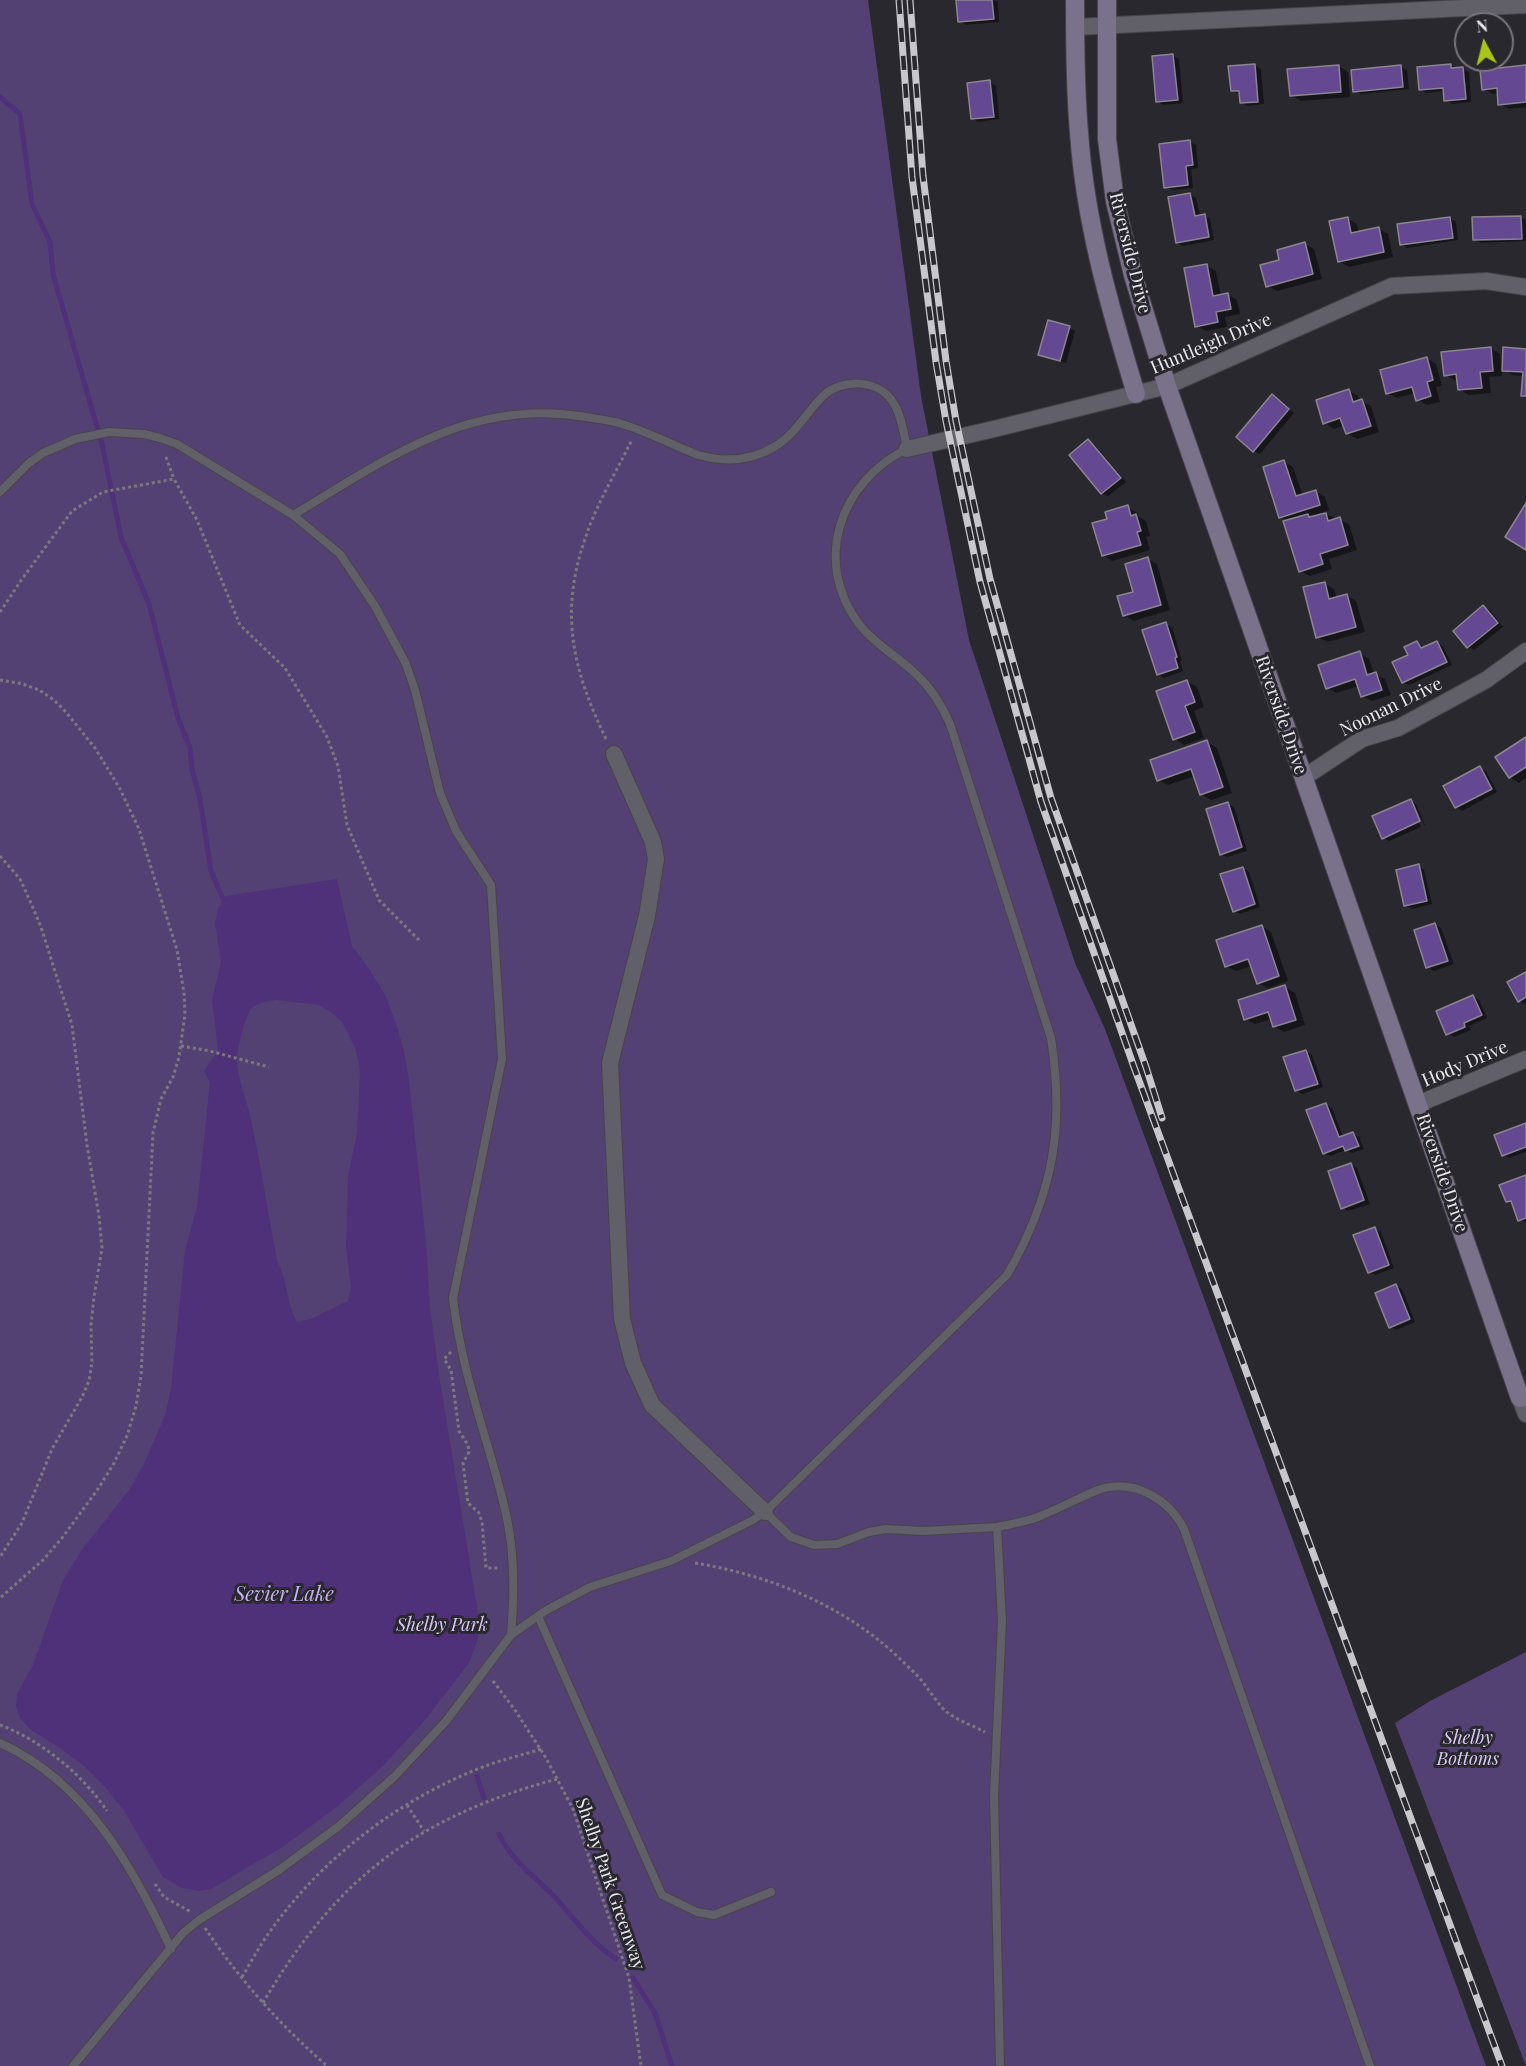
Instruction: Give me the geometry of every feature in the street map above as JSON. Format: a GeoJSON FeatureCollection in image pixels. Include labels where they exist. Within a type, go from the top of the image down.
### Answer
{"type":"FeatureCollection","features":[{"type":"Feature","properties":{"kind":"street","name":"Riverside Drive"},"geometry":{"type":"LineString","coordinates":[[1075,0],[1078,133],[1093,232],[1104,287],[1136,394]]}},
{"type":"Feature","properties":{"kind":"street","name":"Riverside Drive"},"geometry":{"type":"LineString","coordinates":[[1107,0],[1107,139],[1115,201],[1133,275],[1167,386],[1524,1403]]}},
{"type":"Feature","properties":{"kind":"street"},"geometry":{"type":"LineString","coordinates":[[1075,27],[1526,5]]}},
{"type":"Feature","properties":{"kind":"street","name":"Huntleigh Drive"},"geometry":{"type":"LineString","coordinates":[[907,449],[1167,386],[1392,286],[1486,281],[1526,287]]}},
{"type":"Feature","properties":{"kind":"street","name":"Noonan Drive"},"geometry":{"type":"LineString","coordinates":[[1303,778],[1362,739],[1398,728],[1486,680],[1526,651]]}},
{"type":"Feature","properties":{"kind":"street"},"geometry":{"type":"LineString","coordinates":[[614,754],[653,842],[656,859],[647,916],[610,1063],[620,1296],[626,1341],[641,1385],[652,1405],[765,1512]]}},
{"type":"Feature","properties":{"kind":"street","name":"Hody Drive"},"geometry":{"type":"LineString","coordinates":[[1418,1104],[1526,1059]]}},
{"type":"Feature","properties":{"kind":"lane"},"geometry":{"type":"LineString","coordinates":[[73,2066],[183,1933],[199,1920],[279,1870],[339,1826],[395,1776],[446,1721],[511,1635],[538,1616],[590,1587],[671,1561],[746,1524],[765,1512],[1007,1275],[1025,1244],[1039,1212],[1049,1178],[1055,1143],[1057,1096],[1051,1038],[950,724],[936,698],[916,674],[859,625],[845,600],[837,574],[836,546],[847,505],[872,472],[894,455],[907,449],[898,413],[892,400],[882,390],[860,383],[843,385],[828,392],[785,440],[766,452],[732,459],[710,458],[621,424],[558,412],[509,414],[472,422],[434,435],[393,456],[293,515]]}},
{"type":"Feature","properties":{"kind":"lane"},"geometry":{"type":"LineString","coordinates":[[0,492],[15,474],[29,463],[58,445],[91,435],[126,432],[160,438],[177,444],[293,515],[340,554],[375,606],[406,664],[416,690],[440,793],[456,831],[491,885],[502,1059],[453,1298],[457,1335],[466,1373],[502,1495],[509,1529],[514,1600],[511,1635]]}},
{"type":"Feature","properties":{"kind":"lane"},"geometry":{"type":"LineString","coordinates":[[765,1512],[791,1537],[814,1545],[837,1544],[869,1532],[886,1529],[923,1531],[997,1527],[1036,1518],[1098,1490],[1114,1487],[1137,1489],[1165,1504],[1184,1529],[1370,2066]]}},
{"type":"Feature","properties":{"kind":"lane"},"geometry":{"type":"LineString","coordinates":[[997,1527],[1002,1621],[994,1796],[1000,2066]]}},
{"type":"Feature","properties":{"kind":"lane"},"geometry":{"type":"LineString","coordinates":[[538,1616],[662,1895],[697,1912],[714,1915],[771,1892]]}},
{"type":"Feature","properties":{"kind":"lane"},"geometry":{"type":"LineString","coordinates":[[0,1743],[36,1763],[58,1779],[78,1799],[115,1845],[146,1895],[171,1948]]}},
{"type":"Feature","properties":{"kind":"path"},"geometry":{"type":"LineString","coordinates":[[614,754],[588,702],[579,676],[572,620],[573,592],[577,565],[585,538],[637,430]]}},
{"type":"Feature","properties":{"kind":"path"},"geometry":{"type":"LineString","coordinates":[[166,456],[174,479],[197,520],[240,625],[285,668],[327,737],[338,766],[347,825],[379,900],[420,941]]}},
{"type":"Feature","properties":{"kind":"path"},"geometry":{"type":"LineString","coordinates":[[0,612],[72,511],[103,492],[174,479]]}},
{"type":"Feature","properties":{"kind":"path"},"geometry":{"type":"LineString","coordinates":[[0,680],[31,687],[54,700],[95,748],[119,787],[139,829],[177,950],[185,1014],[181,1046],[173,1077],[157,1110],[153,1133],[141,1376],[136,1406],[127,1436],[98,1490],[62,1538],[43,1560],[0,1598]]}},
{"type":"Feature","properties":{"kind":"path"},"geometry":{"type":"LineString","coordinates":[[0,856],[20,879],[31,903],[41,927],[72,1025],[102,1248],[94,1297],[92,1363],[89,1381],[52,1449],[22,1523],[0,1557]]}},
{"type":"Feature","properties":{"kind":"path"},"geometry":{"type":"LineString","coordinates":[[181,1046],[269,1066]]}},
{"type":"Feature","properties":{"kind":"path"},"geometry":{"type":"LineString","coordinates":[[444,1359],[451,1370],[459,1431],[468,1445],[469,1452],[463,1463],[468,1503],[479,1513],[482,1522],[486,1568],[513,1568]]}},
{"type":"Feature","properties":{"kind":"path"},"geometry":{"type":"LineString","coordinates":[[671,1561],[717,1566],[757,1577],[794,1590],[830,1608],[864,1629],[895,1654],[923,1682],[948,1713],[998,1738]]}},
{"type":"Feature","properties":{"kind":"path","name":"Shelby Park Greenway"},"geometry":{"type":"LineString","coordinates":[[484,1670],[541,1749],[573,1809],[629,1978],[641,2066]]}},
{"type":"Feature","properties":{"kind":"path"},"geometry":{"type":"LineString","coordinates":[[242,1977],[271,1930],[306,1887],[345,1849],[389,1816],[437,1788],[488,1765],[541,1749]]}},
{"type":"Feature","properties":{"kind":"path"},"geometry":{"type":"LineString","coordinates":[[263,2003],[287,1962],[316,1924],[340,1898],[385,1858],[424,1831],[478,1804],[511,1791],[557,1779]]}},
{"type":"Feature","properties":{"kind":"path"},"geometry":{"type":"LineString","coordinates":[[407,1805],[424,1831]]}},
{"type":"Feature","properties":{"kind":"path"},"geometry":{"type":"LineString","coordinates":[[199,1920],[263,2003],[327,2066]]}},
{"type":"Feature","properties":{"kind":"green space","name":"Shelby Park"},"geometry":{"type":"Polygon","coordinates":[[[0,0],[868,0],[921,396],[969,640],[1075,963],[1105,1029],[1486,2066],[0,2066],[0,0]]]}},
{"type":"Feature","properties":{"kind":"green space","name":"Shelby Bottoms"},"geometry":{"type":"Polygon","coordinates":[[[1526,1652],[1526,2066],[1395,1723],[1430,1701],[1526,1652]]]}},
{"type":"Feature","properties":{"kind":"water","name":"Sevier Lake"},"geometry":{"type":"Polygon","coordinates":[[[337,879],[352,946],[385,995],[396,1023],[409,1080],[426,1242],[430,1308],[478,1613],[478,1639],[469,1663],[426,1719],[384,1765],[338,1806],[284,1846],[211,1889],[199,1891],[182,1888],[163,1877],[124,1811],[105,1787],[84,1766],[31,1730],[20,1718],[16,1706],[17,1694],[33,1665],[63,1580],[81,1551],[129,1490],[143,1466],[165,1415],[171,1389],[185,1250],[197,1207],[210,1082],[204,1071],[218,1051],[212,999],[221,962],[215,923],[218,908],[226,896],[337,879]],[[277,1000],[264,1002],[254,1007],[247,1018],[237,1057],[239,1076],[258,1154],[277,1260],[297,1322],[311,1319],[348,1301],[351,1288],[346,1246],[348,1176],[357,1133],[359,1063],[355,1048],[342,1022],[319,1005],[277,1000]]]}},
{"type":"Feature","properties":{"kind":"building"},"geometry":{"type":"Polygon","coordinates":[[[956,0],[992,0],[994,19],[958,22],[956,0]]]}},
{"type":"Feature","properties":{"kind":"building"},"geometry":{"type":"Polygon","coordinates":[[[1173,54],[1178,100],[1156,102],[1152,56],[1173,54]]]}},
{"type":"Feature","properties":{"kind":"building"},"geometry":{"type":"Polygon","coordinates":[[[1255,64],[1258,102],[1240,103],[1239,91],[1231,91],[1228,66],[1255,64]]]}},
{"type":"Feature","properties":{"kind":"building"},"geometry":{"type":"Polygon","coordinates":[[[1451,64],[1454,72],[1463,72],[1466,99],[1444,101],[1443,88],[1419,90],[1417,67],[1451,64]]]}},
{"type":"Feature","properties":{"kind":"building"},"geometry":{"type":"Polygon","coordinates":[[[1339,65],[1341,92],[1290,96],[1287,69],[1339,65]]]}},
{"type":"Feature","properties":{"kind":"building"},"geometry":{"type":"Polygon","coordinates":[[[1401,65],[1403,87],[1353,92],[1351,70],[1401,65]]]}},
{"type":"Feature","properties":{"kind":"building"},"geometry":{"type":"Polygon","coordinates":[[[1526,65],[1526,102],[1498,105],[1497,88],[1482,90],[1480,72],[1514,72],[1514,66],[1526,65]]]}},
{"type":"Feature","properties":{"kind":"building"},"geometry":{"type":"Polygon","coordinates":[[[990,80],[994,117],[971,119],[967,83],[990,80]]]}},
{"type":"Feature","properties":{"kind":"building"},"geometry":{"type":"Polygon","coordinates":[[[1190,140],[1193,165],[1186,166],[1188,185],[1164,188],[1159,144],[1190,140]]]}},
{"type":"Feature","properties":{"kind":"building"},"geometry":{"type":"Polygon","coordinates":[[[1190,193],[1195,216],[1205,214],[1209,237],[1176,243],[1168,197],[1190,193]]]}},
{"type":"Feature","properties":{"kind":"building"},"geometry":{"type":"Polygon","coordinates":[[[1521,216],[1522,239],[1473,240],[1472,217],[1521,216]]]}},
{"type":"Feature","properties":{"kind":"building"},"geometry":{"type":"Polygon","coordinates":[[[1348,217],[1351,233],[1379,227],[1384,252],[1338,262],[1329,221],[1348,217]]]}},
{"type":"Feature","properties":{"kind":"building"},"geometry":{"type":"Polygon","coordinates":[[[1450,217],[1453,238],[1400,245],[1397,224],[1450,217]]]}},
{"type":"Feature","properties":{"kind":"building"},"geometry":{"type":"Polygon","coordinates":[[[1305,242],[1313,274],[1266,287],[1260,265],[1279,260],[1277,250],[1305,242]]]}},
{"type":"Feature","properties":{"kind":"building"},"geometry":{"type":"Polygon","coordinates":[[[1207,264],[1213,296],[1228,293],[1231,309],[1216,312],[1218,322],[1195,327],[1184,268],[1207,264]]]}},
{"type":"Feature","properties":{"kind":"building"},"geometry":{"type":"Polygon","coordinates":[[[1048,320],[1070,326],[1060,361],[1038,355],[1048,320]]]}},
{"type":"Feature","properties":{"kind":"building"},"geometry":{"type":"Polygon","coordinates":[[[1491,347],[1493,371],[1480,372],[1482,388],[1458,390],[1456,374],[1444,376],[1441,352],[1491,347]]]}},
{"type":"Feature","properties":{"kind":"building"},"geometry":{"type":"Polygon","coordinates":[[[1503,347],[1526,349],[1526,396],[1521,396],[1523,372],[1502,371],[1503,347]]]}},
{"type":"Feature","properties":{"kind":"building"},"geometry":{"type":"Polygon","coordinates":[[[1427,357],[1433,380],[1427,382],[1431,396],[1416,401],[1412,387],[1386,394],[1380,370],[1427,357]]]}},
{"type":"Feature","properties":{"kind":"building"},"geometry":{"type":"Polygon","coordinates":[[[1349,389],[1353,402],[1362,399],[1371,426],[1346,434],[1340,418],[1323,424],[1316,400],[1349,389]]]}},
{"type":"Feature","properties":{"kind":"building"},"geometry":{"type":"Polygon","coordinates":[[[1272,394],[1289,409],[1253,452],[1236,437],[1272,394]]]}},
{"type":"Feature","properties":{"kind":"building"},"geometry":{"type":"Polygon","coordinates":[[[1088,439],[1121,478],[1101,494],[1069,455],[1088,439]]]}},
{"type":"Feature","properties":{"kind":"building"},"geometry":{"type":"Polygon","coordinates":[[[1284,460],[1296,496],[1316,490],[1320,505],[1279,518],[1263,467],[1284,460]]]}},
{"type":"Feature","properties":{"kind":"building"},"geometry":{"type":"Polygon","coordinates":[[[1526,503],[1526,550],[1505,537],[1526,503]]]}},
{"type":"Feature","properties":{"kind":"building"},"geometry":{"type":"Polygon","coordinates":[[[1128,505],[1131,516],[1136,514],[1141,531],[1137,532],[1141,545],[1102,556],[1092,523],[1107,519],[1105,512],[1128,505]]]}},
{"type":"Feature","properties":{"kind":"building"},"geometry":{"type":"Polygon","coordinates":[[[1326,513],[1328,521],[1340,517],[1348,545],[1320,554],[1323,564],[1299,572],[1283,521],[1308,514],[1309,517],[1326,513]]]}},
{"type":"Feature","properties":{"kind":"building"},"geometry":{"type":"Polygon","coordinates":[[[1148,557],[1161,605],[1123,616],[1117,596],[1133,592],[1125,564],[1148,557]]]}},
{"type":"Feature","properties":{"kind":"building"},"geometry":{"type":"Polygon","coordinates":[[[1325,582],[1329,599],[1347,594],[1356,627],[1316,638],[1303,587],[1325,582]]]}},
{"type":"Feature","properties":{"kind":"building"},"geometry":{"type":"Polygon","coordinates":[[[1483,605],[1498,623],[1467,648],[1453,631],[1483,605]]]}},
{"type":"Feature","properties":{"kind":"building"},"geometry":{"type":"Polygon","coordinates":[[[1166,622],[1177,657],[1175,658],[1178,668],[1157,675],[1142,630],[1166,622]]]}},
{"type":"Feature","properties":{"kind":"building"},"geometry":{"type":"Polygon","coordinates":[[[1417,641],[1421,648],[1437,641],[1447,662],[1402,683],[1392,662],[1408,655],[1404,647],[1417,641]]]}},
{"type":"Feature","properties":{"kind":"building"},"geometry":{"type":"Polygon","coordinates":[[[1360,651],[1367,675],[1376,672],[1382,690],[1361,697],[1355,679],[1326,689],[1318,665],[1360,651]]]}},
{"type":"Feature","properties":{"kind":"building"},"geometry":{"type":"Polygon","coordinates":[[[1187,680],[1195,702],[1185,706],[1195,732],[1173,740],[1156,691],[1187,680]]]}},
{"type":"Feature","properties":{"kind":"building"},"geometry":{"type":"Polygon","coordinates":[[[1526,737],[1526,767],[1509,778],[1495,757],[1526,737]]]}},
{"type":"Feature","properties":{"kind":"building"},"geometry":{"type":"Polygon","coordinates":[[[1207,740],[1223,787],[1200,795],[1191,769],[1157,781],[1150,760],[1207,740]]]}},
{"type":"Feature","properties":{"kind":"building"},"geometry":{"type":"Polygon","coordinates":[[[1480,766],[1492,789],[1455,808],[1443,786],[1480,766]]]}},
{"type":"Feature","properties":{"kind":"building"},"geometry":{"type":"Polygon","coordinates":[[[1411,799],[1420,821],[1382,839],[1372,816],[1411,799]]]}},
{"type":"Feature","properties":{"kind":"building"},"geometry":{"type":"Polygon","coordinates":[[[1228,802],[1242,847],[1220,855],[1206,809],[1228,802]]]}},
{"type":"Feature","properties":{"kind":"building"},"geometry":{"type":"Polygon","coordinates":[[[1419,864],[1427,901],[1404,906],[1396,870],[1419,864]]]}},
{"type":"Feature","properties":{"kind":"building"},"geometry":{"type":"Polygon","coordinates":[[[1243,867],[1255,904],[1233,912],[1220,874],[1243,867]]]}},
{"type":"Feature","properties":{"kind":"building"},"geometry":{"type":"Polygon","coordinates":[[[1435,923],[1448,961],[1426,968],[1414,930],[1435,923]]]}},
{"type":"Feature","properties":{"kind":"building"},"geometry":{"type":"Polygon","coordinates":[[[1262,925],[1279,976],[1257,984],[1248,959],[1225,967],[1216,940],[1262,925]]]}},
{"type":"Feature","properties":{"kind":"building"},"geometry":{"type":"Polygon","coordinates":[[[1526,972],[1526,997],[1518,1002],[1507,982],[1526,972]]]}},
{"type":"Feature","properties":{"kind":"building"},"geometry":{"type":"Polygon","coordinates":[[[1285,985],[1296,1020],[1273,1027],[1268,1012],[1244,1020],[1238,1000],[1285,985]]]}},
{"type":"Feature","properties":{"kind":"building"},"geometry":{"type":"Polygon","coordinates":[[[1473,995],[1482,1015],[1464,1023],[1465,1027],[1446,1035],[1436,1011],[1473,995]]]}},
{"type":"Feature","properties":{"kind":"building"},"geometry":{"type":"Polygon","coordinates":[[[1306,1050],[1318,1084],[1295,1091],[1283,1057],[1306,1050]]]}},
{"type":"Feature","properties":{"kind":"building"},"geometry":{"type":"Polygon","coordinates":[[[1326,1103],[1339,1137],[1353,1132],[1359,1146],[1345,1151],[1343,1146],[1323,1154],[1306,1110],[1326,1103]]]}},
{"type":"Feature","properties":{"kind":"building"},"geometry":{"type":"Polygon","coordinates":[[[1526,1123],[1526,1147],[1502,1156],[1494,1135],[1526,1123]]]}},
{"type":"Feature","properties":{"kind":"building"},"geometry":{"type":"Polygon","coordinates":[[[1351,1163],[1364,1200],[1341,1209],[1328,1171],[1351,1163]]]}},
{"type":"Feature","properties":{"kind":"building"},"geometry":{"type":"Polygon","coordinates":[[[1526,1175],[1526,1218],[1518,1221],[1511,1201],[1506,1202],[1499,1185],[1526,1175]]]}},
{"type":"Feature","properties":{"kind":"building"},"geometry":{"type":"Polygon","coordinates":[[[1375,1227],[1389,1265],[1368,1273],[1353,1235],[1375,1227]]]}},
{"type":"Feature","properties":{"kind":"building"},"geometry":{"type":"Polygon","coordinates":[[[1396,1284],[1410,1319],[1389,1328],[1375,1293],[1396,1284]]]}},
{"type":"Feature","properties":{"kind":"waterway"},"geometry":{"type":"LineString","coordinates":[[0,97],[20,114],[32,204],[50,242],[53,274],[102,444],[121,537],[149,604],[178,718],[190,748],[211,871],[223,899]]}},
{"type":"Feature","properties":{"kind":"waterway"},"geometry":{"type":"LineString","coordinates":[[477,1776],[484,1798]]}},
{"type":"Feature","properties":{"kind":"waterway"},"geometry":{"type":"LineString","coordinates":[[499,1834],[516,1860],[554,1896],[591,1938],[616,1959]]}},
{"type":"Feature","properties":{"kind":"waterway"},"geometry":{"type":"LineString","coordinates":[[633,1978],[655,2013],[672,2066]]}},
{"type":"Feature","properties":{"kind":"railway"},"geometry":{"type":"LineString","coordinates":[[899,0],[912,177],[946,421],[980,582],[1041,802],[1134,1067],[1502,2066]]}},
{"type":"Feature","properties":{"kind":"railway"},"geometry":{"type":"LineString","coordinates":[[910,0],[923,176],[946,361],[956,421],[990,579],[1051,798],[1162,1118]]}}]}
